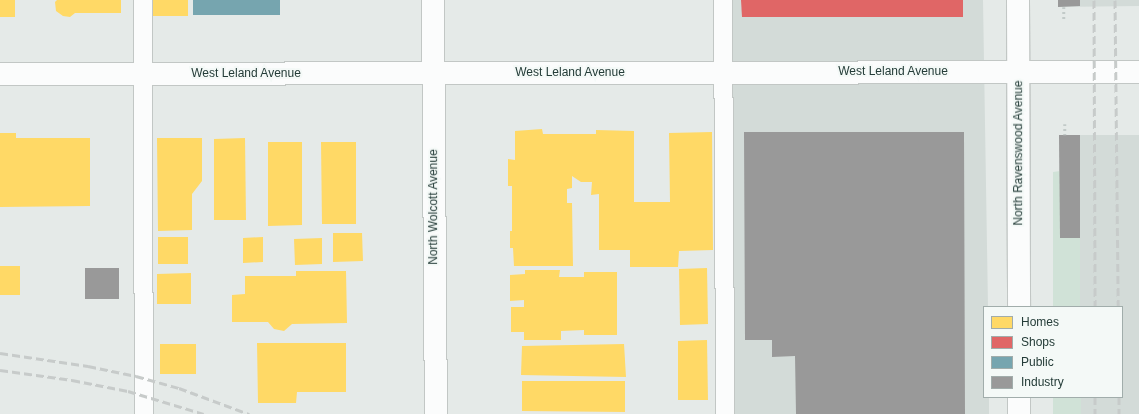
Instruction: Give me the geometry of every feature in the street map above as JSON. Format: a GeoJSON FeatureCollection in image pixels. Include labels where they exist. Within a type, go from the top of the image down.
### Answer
{"type":"FeatureCollection","features":[{"type":"Feature","properties":{"kind":"street","name":"North Wolcott Avenue"},"geometry":{"type":"LineString","coordinates":[[433,0],[432,74],[436,414]]}},
{"type":"Feature","properties":{"kind":"street","name":"North Ravenswood Avenue"},"geometry":{"type":"LineString","coordinates":[[1018,0],[1019,306]]}},
{"type":"Feature","properties":{"kind":"street","name":"West Leland Avenue"},"geometry":{"type":"LineString","coordinates":[[0,74],[1139,72]]}},
{"type":"Feature","properties":{"kind":"street"},"geometry":{"type":"LineString","coordinates":[[1019,398],[1019,414]]}},
{"type":"Feature","properties":{"kind":"lane"},"geometry":{"type":"LineString","coordinates":[[143,0],[144,414]]}},
{"type":"Feature","properties":{"kind":"lane"},"geometry":{"type":"LineString","coordinates":[[723,0],[725,414]]}},
{"type":"Feature","properties":{"kind":"path"},"geometry":{"type":"LineString","coordinates":[[1064,7],[1064,19]]}},
{"type":"Feature","properties":{"kind":"path"},"geometry":{"type":"LineString","coordinates":[[1065,124],[1065,135]]}},
{"type":"Feature","properties":{"kind":"shaded area"},"geometry":{"type":"Polygon","coordinates":[[[719,0],[983,0],[988,306],[983,306],[983,398],[989,398],[989,414],[723,414],[719,0]]]}},
{"type":"Feature","properties":{"kind":"shaded area"},"geometry":{"type":"Polygon","coordinates":[[[1058,0],[1139,0],[1139,6],[1058,7],[1058,0]]]}},
{"type":"Feature","properties":{"kind":"shaded area"},"geometry":{"type":"Polygon","coordinates":[[[1059,135],[1139,135],[1139,414],[1081,414],[1081,398],[1123,398],[1123,306],[1080,306],[1080,238],[1060,238],[1059,135]]]}},
{"type":"Feature","properties":{"kind":"green space"},"geometry":{"type":"Polygon","coordinates":[[[1060,171],[1060,237],[1080,238],[1080,306],[1053,306],[1053,172],[1060,171]]]}},
{"type":"Feature","properties":{"kind":"green space"},"geometry":{"type":"Polygon","coordinates":[[[1053,398],[1081,398],[1081,414],[1053,414],[1053,398]]]}},
{"type":"Feature","properties":{"kind":"building: Homes"},"geometry":{"type":"Polygon","coordinates":[[[0,0],[15,0],[15,17],[0,17],[0,0]]]}},
{"type":"Feature","properties":{"kind":"building: Homes"},"geometry":{"type":"Polygon","coordinates":[[[57,0],[121,0],[121,13],[75,13],[70,17],[63,16],[56,11],[55,2],[57,0]]]}},
{"type":"Feature","properties":{"kind":"building: Homes"},"geometry":{"type":"Polygon","coordinates":[[[153,0],[188,0],[188,16],[153,16],[153,0]]]}},
{"type":"Feature","properties":{"kind":"building: Homes"},"geometry":{"type":"Polygon","coordinates":[[[542,129],[543,134],[596,134],[596,130],[634,131],[634,202],[670,202],[669,133],[712,132],[713,250],[679,251],[678,267],[630,267],[630,250],[599,250],[599,194],[591,195],[592,182],[581,182],[572,176],[572,188],[567,189],[567,203],[572,203],[573,266],[514,266],[513,248],[510,248],[510,231],[512,231],[512,186],[508,186],[508,159],[515,160],[515,131],[542,129]]]}},
{"type":"Feature","properties":{"kind":"building: Homes"},"geometry":{"type":"Polygon","coordinates":[[[0,133],[16,133],[16,138],[90,138],[90,206],[0,207],[0,133]]]}},
{"type":"Feature","properties":{"kind":"building: Homes"},"geometry":{"type":"Polygon","coordinates":[[[157,138],[202,138],[202,181],[192,194],[192,230],[158,231],[157,138]]]}},
{"type":"Feature","properties":{"kind":"building: Homes"},"geometry":{"type":"Polygon","coordinates":[[[245,138],[246,220],[214,220],[214,139],[245,138]]]}},
{"type":"Feature","properties":{"kind":"building: Homes"},"geometry":{"type":"Polygon","coordinates":[[[268,142],[302,142],[302,225],[268,226],[268,142]]]}},
{"type":"Feature","properties":{"kind":"building: Homes"},"geometry":{"type":"Polygon","coordinates":[[[321,142],[356,142],[356,224],[322,224],[321,142]]]}},
{"type":"Feature","properties":{"kind":"building: Homes"},"geometry":{"type":"Polygon","coordinates":[[[333,233],[362,233],[363,261],[333,262],[333,233]]]}},
{"type":"Feature","properties":{"kind":"building: Homes"},"geometry":{"type":"Polygon","coordinates":[[[158,237],[188,237],[188,264],[158,264],[158,237]]]}},
{"type":"Feature","properties":{"kind":"building: Homes"},"geometry":{"type":"Polygon","coordinates":[[[263,237],[263,262],[243,263],[243,238],[263,237]]]}},
{"type":"Feature","properties":{"kind":"building: Homes"},"geometry":{"type":"Polygon","coordinates":[[[322,238],[322,264],[295,265],[294,239],[322,238]]]}},
{"type":"Feature","properties":{"kind":"building: Homes"},"geometry":{"type":"Polygon","coordinates":[[[0,266],[20,266],[20,295],[0,295],[0,266]]]}},
{"type":"Feature","properties":{"kind":"building: Homes"},"geometry":{"type":"Polygon","coordinates":[[[707,268],[708,324],[680,325],[679,269],[707,268]]]}},
{"type":"Feature","properties":{"kind":"building: Homes"},"geometry":{"type":"Polygon","coordinates":[[[525,270],[560,270],[559,277],[584,277],[584,272],[617,272],[617,335],[584,335],[584,330],[561,331],[561,340],[524,340],[524,332],[511,332],[511,307],[524,307],[524,300],[510,301],[510,275],[525,274],[525,270]]]}},
{"type":"Feature","properties":{"kind":"building: Homes"},"geometry":{"type":"Polygon","coordinates":[[[296,271],[346,271],[347,323],[292,324],[284,331],[274,329],[268,322],[232,322],[232,295],[245,294],[245,276],[296,276],[296,271]]]}},
{"type":"Feature","properties":{"kind":"building: Homes"},"geometry":{"type":"Polygon","coordinates":[[[191,273],[191,304],[157,304],[157,274],[191,273]]]}},
{"type":"Feature","properties":{"kind":"building: Homes"},"geometry":{"type":"Polygon","coordinates":[[[707,340],[708,400],[678,400],[678,341],[707,340]]]}},
{"type":"Feature","properties":{"kind":"building: Homes"},"geometry":{"type":"Polygon","coordinates":[[[257,343],[346,343],[346,392],[297,392],[296,403],[258,403],[257,343]]]}},
{"type":"Feature","properties":{"kind":"building: Homes"},"geometry":{"type":"Polygon","coordinates":[[[160,344],[196,344],[196,374],[160,374],[160,344]]]}},
{"type":"Feature","properties":{"kind":"building: Homes"},"geometry":{"type":"Polygon","coordinates":[[[624,344],[626,377],[521,375],[522,346],[624,344]]]}},
{"type":"Feature","properties":{"kind":"building: Homes"},"geometry":{"type":"Polygon","coordinates":[[[522,381],[625,381],[625,412],[522,411],[522,381]]]}},
{"type":"Feature","properties":{"kind":"building: Shops"},"geometry":{"type":"Polygon","coordinates":[[[741,0],[963,0],[963,17],[742,17],[741,0]]]}},
{"type":"Feature","properties":{"kind":"building: Public"},"geometry":{"type":"Polygon","coordinates":[[[193,0],[280,0],[280,15],[193,15],[193,0]]]}},
{"type":"Feature","properties":{"kind":"building: Industry"},"geometry":{"type":"Polygon","coordinates":[[[1058,0],[1080,0],[1080,6],[1058,7],[1058,0]]]}},
{"type":"Feature","properties":{"kind":"building: Industry"},"geometry":{"type":"Polygon","coordinates":[[[744,132],[964,132],[965,414],[796,414],[795,356],[772,357],[772,340],[745,340],[744,132]]]}},
{"type":"Feature","properties":{"kind":"building: Industry"},"geometry":{"type":"Polygon","coordinates":[[[1059,135],[1080,135],[1080,238],[1060,238],[1059,135]]]}},
{"type":"Feature","properties":{"kind":"building: Industry"},"geometry":{"type":"Polygon","coordinates":[[[85,268],[119,268],[119,299],[85,299],[85,268]]]}},
{"type":"Feature","properties":{"kind":"railway"},"geometry":{"type":"LineString","coordinates":[[1094,0],[1095,306]]}},
{"type":"Feature","properties":{"kind":"railway"},"geometry":{"type":"LineString","coordinates":[[1115,0],[1118,306]]}},
{"type":"Feature","properties":{"kind":"railway"},"geometry":{"type":"LineString","coordinates":[[0,353],[88,366],[136,376],[179,388],[249,414]]}},
{"type":"Feature","properties":{"kind":"railway"},"geometry":{"type":"LineString","coordinates":[[0,370],[72,380],[128,391],[204,414]]}},
{"type":"Feature","properties":{"kind":"railway"},"geometry":{"type":"LineString","coordinates":[[1095,398],[1095,414]]}},
{"type":"Feature","properties":{"kind":"railway"},"geometry":{"type":"LineString","coordinates":[[1119,398],[1119,414]]}}]}
